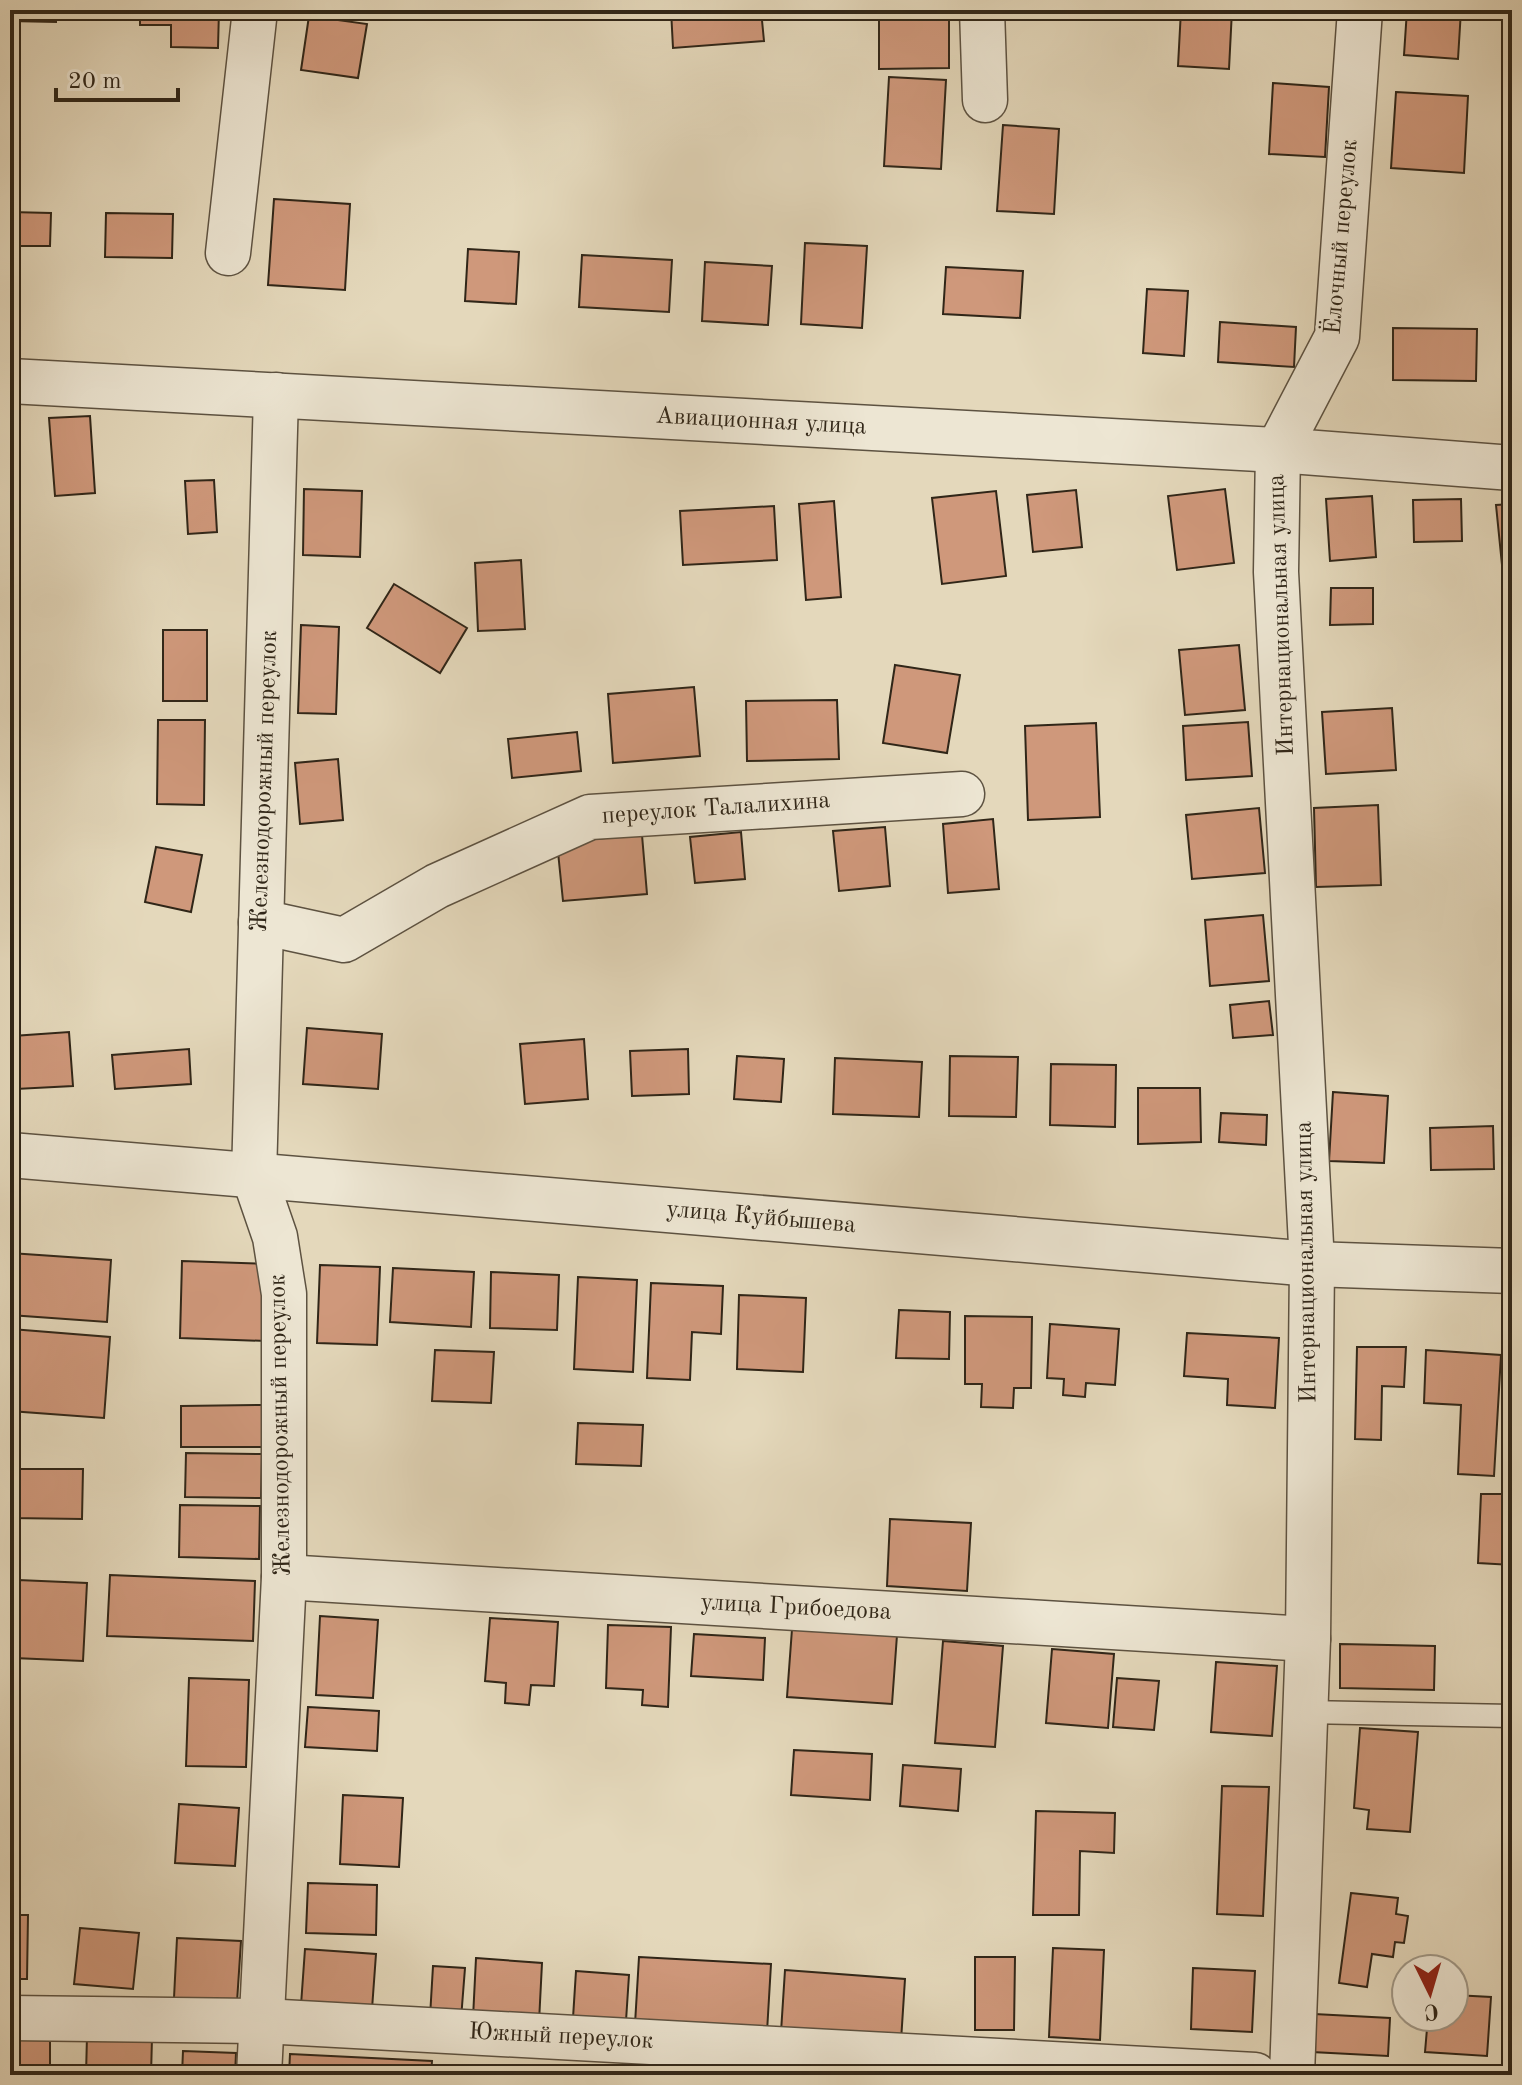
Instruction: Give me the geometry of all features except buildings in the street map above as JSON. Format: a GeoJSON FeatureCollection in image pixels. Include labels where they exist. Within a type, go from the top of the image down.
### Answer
{"type":"FeatureCollection","features":[{"type":"Feature","properties":{"kind":"street"},"geometry":{"type":"LineString","coordinates":[[228,253],[255,10]]}},
{"type":"Feature","properties":{"kind":"street"},"geometry":{"type":"LineString","coordinates":[[982,10],[985,100]]}},
{"type":"Feature","properties":{"kind":"street","name":"Ёлочный переулок"},"geometry":{"type":"LineString","coordinates":[[1278,450],[1337,337],[1360,10]]}},
{"type":"Feature","properties":{"kind":"street","name":"Авиационная улица"},"geometry":{"type":"LineString","coordinates":[[10,381],[1278,450],[1512,468]]}},
{"type":"Feature","properties":{"kind":"street","name":"Железнодорожный переулок"},"geometry":{"type":"LineString","coordinates":[[259,2075],[284,1577],[284,1294],[275,1237],[254,1176],[276,395]]}},
{"type":"Feature","properties":{"kind":"street","name":"Интернациональная улица"},"geometry":{"type":"LineString","coordinates":[[1278,450],[1276,572],[1312,1264],[1308,1639],[1292,2075]]}},
{"type":"Feature","properties":{"kind":"street","name":"переулок Талалихина"},"geometry":{"type":"LineString","coordinates":[[261,922],[344,940],[437,886],[590,817],[962,794]]}},
{"type":"Feature","properties":{"kind":"street","name":"улица Куйбышева"},"geometry":{"type":"LineString","coordinates":[[10,1155],[1312,1264],[1512,1271]]}},
{"type":"Feature","properties":{"kind":"street","name":"улица Грибоедова"},"geometry":{"type":"LineString","coordinates":[[284,1577],[1308,1639]]}},
{"type":"Feature","properties":{"kind":"street","name":"Южный переулок"},"geometry":{"type":"LineString","coordinates":[[10,2018],[263,2021],[1255,2075]]}},
{"type":"Feature","properties":{"kind":"lane"},"geometry":{"type":"LineString","coordinates":[[1305,1712],[1512,1716]]}}]}
